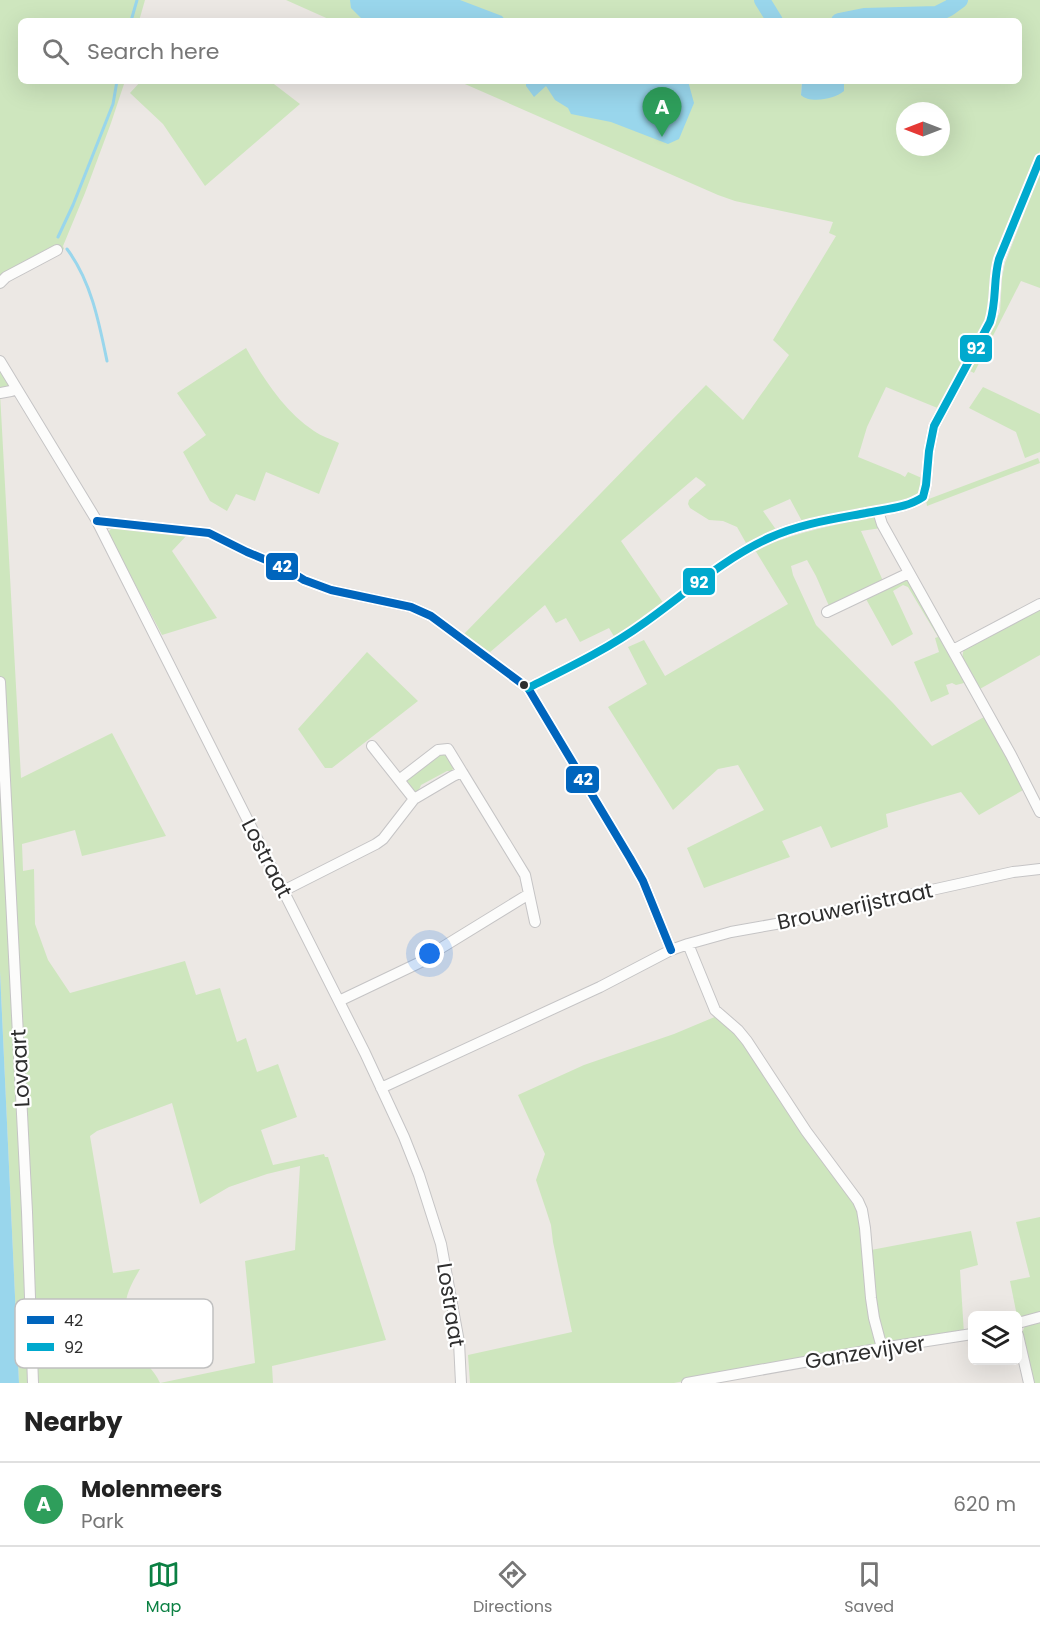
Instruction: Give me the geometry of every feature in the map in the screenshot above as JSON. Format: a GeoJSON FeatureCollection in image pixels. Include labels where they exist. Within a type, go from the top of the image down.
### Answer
{"type":"FeatureCollection","features":[{"type":"Feature","properties":{"kind":"street"},"geometry":{"type":"LineString","coordinates":[[528,688],[609,647],[747,549],[801,527],[913,503],[923,497],[934,426],[990,322],[997,266],[1040,159]]}},
{"type":"Feature","properties":{"kind":"street"},"geometry":{"type":"LineString","coordinates":[[0,283],[6,277],[57,250]]}},
{"type":"Feature","properties":{"kind":"street","name":"Lostraat"},"geometry":{"type":"LineString","coordinates":[[0,361],[97,521],[339,1001],[404,1137],[441,1244],[459,1342],[461,1383]]}},
{"type":"Feature","properties":{"kind":"street"},"geometry":{"type":"LineString","coordinates":[[0,393],[16,389]]}},
{"type":"Feature","properties":{"kind":"street"},"geometry":{"type":"LineString","coordinates":[[878,511],[882,524],[1011,755],[1040,812]]}},
{"type":"Feature","properties":{"kind":"street"},"geometry":{"type":"LineString","coordinates":[[97,521],[209,533],[283,567],[304,580],[331,590],[411,607],[431,616],[528,688],[643,881],[671,950]]}},
{"type":"Feature","properties":{"kind":"street"},"geometry":{"type":"LineString","coordinates":[[828,612],[909,573]]}},
{"type":"Feature","properties":{"kind":"street"},"geometry":{"type":"LineString","coordinates":[[953,651],[1040,604]]}},
{"type":"Feature","properties":{"kind":"street","name":"Lovaart"},"geometry":{"type":"LineString","coordinates":[[0,682],[30,1299]]}},
{"type":"Feature","properties":{"kind":"street"},"geometry":{"type":"LineString","coordinates":[[372,746],[414,799]]}},
{"type":"Feature","properties":{"kind":"street"},"geometry":{"type":"LineString","coordinates":[[399,780],[438,750],[448,749],[525,875],[535,922]]}},
{"type":"Feature","properties":{"kind":"street"},"geometry":{"type":"LineString","coordinates":[[283,891],[379,842],[414,799],[462,772]]}},
{"type":"Feature","properties":{"kind":"street","name":"Brouwerijstraat"},"geometry":{"type":"LineString","coordinates":[[381,1089],[600,987],[671,950],[688,944],[731,932],[798,920],[885,899],[1013,872],[1040,869]]}},
{"type":"Feature","properties":{"kind":"street"},"geometry":{"type":"LineString","coordinates":[[339,1001],[425,960],[529,894]]}},
{"type":"Feature","properties":{"kind":"street"},"geometry":{"type":"LineString","coordinates":[[688,944],[715,1011],[738,1030],[747,1041],[806,1131],[858,1201],[864,1219],[874,1318],[882,1348]]}},
{"type":"Feature","properties":{"kind":"street"},"geometry":{"type":"LineString","coordinates":[[1022,1322],[1040,1317]]}},
{"type":"Feature","properties":{"kind":"street","name":"Ganzevijver"},"geometry":{"type":"LineString","coordinates":[[687,1383],[968,1335]]}},
{"type":"Feature","properties":{"kind":"street"},"geometry":{"type":"LineString","coordinates":[[1022,1355],[1029,1383]]}},
{"type":"Feature","properties":{"kind":"street","name":"Lovaart"},"geometry":{"type":"LineString","coordinates":[[32,1368],[33,1383]]}},
{"type":"Feature","properties":{"kind":"green space"},"geometry":{"type":"Polygon","coordinates":[[[0,0],[145,0],[140,18],[18,18],[18,84],[124,84],[85,193],[63,246],[64,249],[60,252],[55,245],[0,281],[0,0]]]}},
{"type":"Feature","properties":{"kind":"green space"},"geometry":{"type":"Polygon","coordinates":[[[286,0],[757,0],[766,18],[326,18],[286,0]]]}},
{"type":"Feature","properties":{"kind":"green space"},"geometry":{"type":"Polygon","coordinates":[[[767,0],[1040,0],[1040,151],[998,254],[987,319],[940,409],[886,387],[867,427],[858,457],[905,477],[908,472],[924,479],[923,489],[915,499],[803,523],[790,499],[763,511],[777,531],[746,543],[737,527],[723,521],[709,520],[690,508],[689,500],[706,485],[696,477],[621,541],[664,604],[615,638],[609,628],[580,642],[566,618],[556,623],[545,605],[489,653],[464,634],[706,385],[743,420],[789,355],[773,340],[836,236],[829,233],[833,222],[735,201],[718,195],[465,84],[802,84],[801,95],[843,91],[844,84],[1022,84],[1022,18],[779,18],[767,0]]]}},
{"type":"Feature","properties":{"kind":"green space"},"geometry":{"type":"Polygon","coordinates":[[[138,84],[274,84],[300,104],[205,186],[163,124],[130,93],[138,84]]]}},
{"type":"Feature","properties":{"kind":"green space"},"geometry":{"type":"Polygon","coordinates":[[[1040,172],[1040,288],[1021,281],[974,373],[970,371],[1000,312],[1005,263],[1040,172]]]}},
{"type":"Feature","properties":{"kind":"green space"},"geometry":{"type":"Polygon","coordinates":[[[246,348],[267,382],[293,414],[317,433],[339,443],[319,494],[266,472],[255,501],[236,494],[227,511],[210,501],[183,452],[206,435],[177,393],[246,348]]]}},
{"type":"Feature","properties":{"kind":"green space"},"geometry":{"type":"Polygon","coordinates":[[[0,358],[17,389],[0,393],[0,358]]]}},
{"type":"Feature","properties":{"kind":"green space"},"geometry":{"type":"Polygon","coordinates":[[[983,387],[1040,414],[1040,452],[1025,458],[1016,432],[969,408],[983,387]]]}},
{"type":"Feature","properties":{"kind":"green space"},"geometry":{"type":"Polygon","coordinates":[[[0,393],[21,778],[112,733],[166,836],[82,856],[75,830],[22,844],[23,871],[34,869],[35,924],[48,960],[70,993],[185,961],[196,995],[220,988],[237,1042],[246,1038],[257,1072],[278,1064],[297,1117],[261,1130],[273,1165],[324,1154],[328,1157],[386,1340],[272,1366],[273,1383],[160,1383],[255,1363],[245,1261],[295,1250],[300,1166],[229,1187],[200,1204],[172,1103],[97,1131],[90,1136],[113,1273],[140,1269],[126,1299],[15,1299],[0,971],[0,393]]]}},
{"type":"Feature","properties":{"kind":"green space"},"geometry":{"type":"Polygon","coordinates":[[[1038,458],[1040,463],[927,506],[926,500],[1038,458]]]}},
{"type":"Feature","properties":{"kind":"green space"},"geometry":{"type":"Polygon","coordinates":[[[876,516],[881,528],[861,531],[883,581],[829,606],[807,560],[791,566],[816,625],[932,746],[984,717],[964,683],[946,685],[949,694],[931,702],[914,662],[939,652],[935,638],[938,637],[908,587],[903,585],[893,591],[913,634],[892,646],[866,599],[905,580],[910,580],[1025,789],[979,815],[961,792],[886,814],[888,827],[831,848],[821,826],[782,841],[790,857],[704,888],[687,848],[764,810],[738,765],[718,769],[673,810],[608,707],[647,684],[628,647],[644,640],[665,676],[788,604],[755,550],[799,534],[876,516]]]}},
{"type":"Feature","properties":{"kind":"green space"},"geometry":{"type":"Polygon","coordinates":[[[113,527],[188,534],[172,551],[217,618],[162,635],[110,537],[109,531],[113,527]]]}},
{"type":"Feature","properties":{"kind":"green space"},"geometry":{"type":"Polygon","coordinates":[[[1040,607],[1040,655],[978,690],[964,664],[965,647],[1040,607]]]}},
{"type":"Feature","properties":{"kind":"green space"},"geometry":{"type":"Polygon","coordinates":[[[367,652],[418,701],[332,768],[325,768],[298,729],[367,652]]]}},
{"type":"Feature","properties":{"kind":"green space"},"geometry":{"type":"Polygon","coordinates":[[[446,752],[454,766],[452,771],[447,771],[421,785],[416,792],[412,791],[407,784],[407,779],[440,753],[446,752]]]}},
{"type":"Feature","properties":{"kind":"green space"},"geometry":{"type":"Polygon","coordinates":[[[717,1016],[739,1034],[858,1211],[877,1344],[674,1383],[470,1383],[468,1355],[572,1332],[551,1225],[536,1180],[545,1154],[518,1095],[584,1065],[674,1034],[717,1016]]]}},
{"type":"Feature","properties":{"kind":"green space"},"geometry":{"type":"Polygon","coordinates":[[[1040,1217],[1040,1314],[1022,1320],[1022,1311],[1016,1311],[1010,1281],[1030,1277],[1016,1222],[1040,1217]]]}},
{"type":"Feature","properties":{"kind":"green space"},"geometry":{"type":"Polygon","coordinates":[[[971,1231],[978,1265],[960,1270],[964,1334],[889,1342],[884,1335],[878,1313],[871,1250],[971,1231]]]}},
{"type":"Feature","properties":{"kind":"green space"},"geometry":{"type":"Polygon","coordinates":[[[1040,1321],[1040,1383],[1034,1383],[1022,1333],[1025,1326],[1040,1321]]]}},
{"type":"Feature","properties":{"kind":"green space"},"geometry":{"type":"Polygon","coordinates":[[[18,1368],[150,1368],[160,1383],[19,1383],[18,1368]]]}},
{"type":"Feature","properties":{"kind":"water"},"geometry":{"type":"Polygon","coordinates":[[[350,0],[460,0],[504,18],[361,18],[351,8],[350,0]]]}},
{"type":"Feature","properties":{"kind":"water"},"geometry":{"type":"Polygon","coordinates":[[[526,84],[689,84],[694,103],[679,139],[668,144],[611,122],[571,114],[568,108],[555,100],[546,86],[534,97],[526,84]]]}},
{"type":"Feature","properties":{"kind":"water"},"geometry":{"type":"Polygon","coordinates":[[[802,84],[844,84],[844,91],[829,98],[816,100],[801,95],[802,84]]]}},
{"type":"Feature","properties":{"kind":"water"},"geometry":{"type":"Polygon","coordinates":[[[0,971],[15,1299],[15,1368],[18,1368],[19,1383],[0,1383],[0,971]]]}},
{"type":"Feature","properties":{"kind":"waterway"},"geometry":{"type":"LineString","coordinates":[[132,18],[137,0]]}},
{"type":"Feature","properties":{"kind":"waterway"},"geometry":{"type":"LineString","coordinates":[[762,0],[773,18]]}},
{"type":"Feature","properties":{"kind":"waterway"},"geometry":{"type":"LineString","coordinates":[[854,18],[937,14],[960,0]]}},
{"type":"Feature","properties":{"kind":"waterway"},"geometry":{"type":"LineString","coordinates":[[58,237],[113,104],[116,84]]}},
{"type":"Feature","properties":{"kind":"waterway"},"geometry":{"type":"LineString","coordinates":[[67,249],[88,288],[107,361]]}},
{"type":"Feature","properties":{"kind":"transit line","name":"92"},"geometry":{"type":"LineString","coordinates":[[528,688],[588,658],[616,641],[720,566],[752,546],[792,529],[903,506],[923,497],[934,426],[990,322],[999,259],[1040,159]]}},
{"type":"Feature","properties":{"kind":"transit line","name":"42"},"geometry":{"type":"LineString","coordinates":[[97,521],[209,533],[283,567],[304,580],[331,590],[411,607],[431,616],[528,688],[643,881],[671,950]]}},
{"type":"Feature","properties":{"kind":"place","name":"Molenmeers"},"geometry":{"type":"Point","coordinates":[662,137]}}]}
